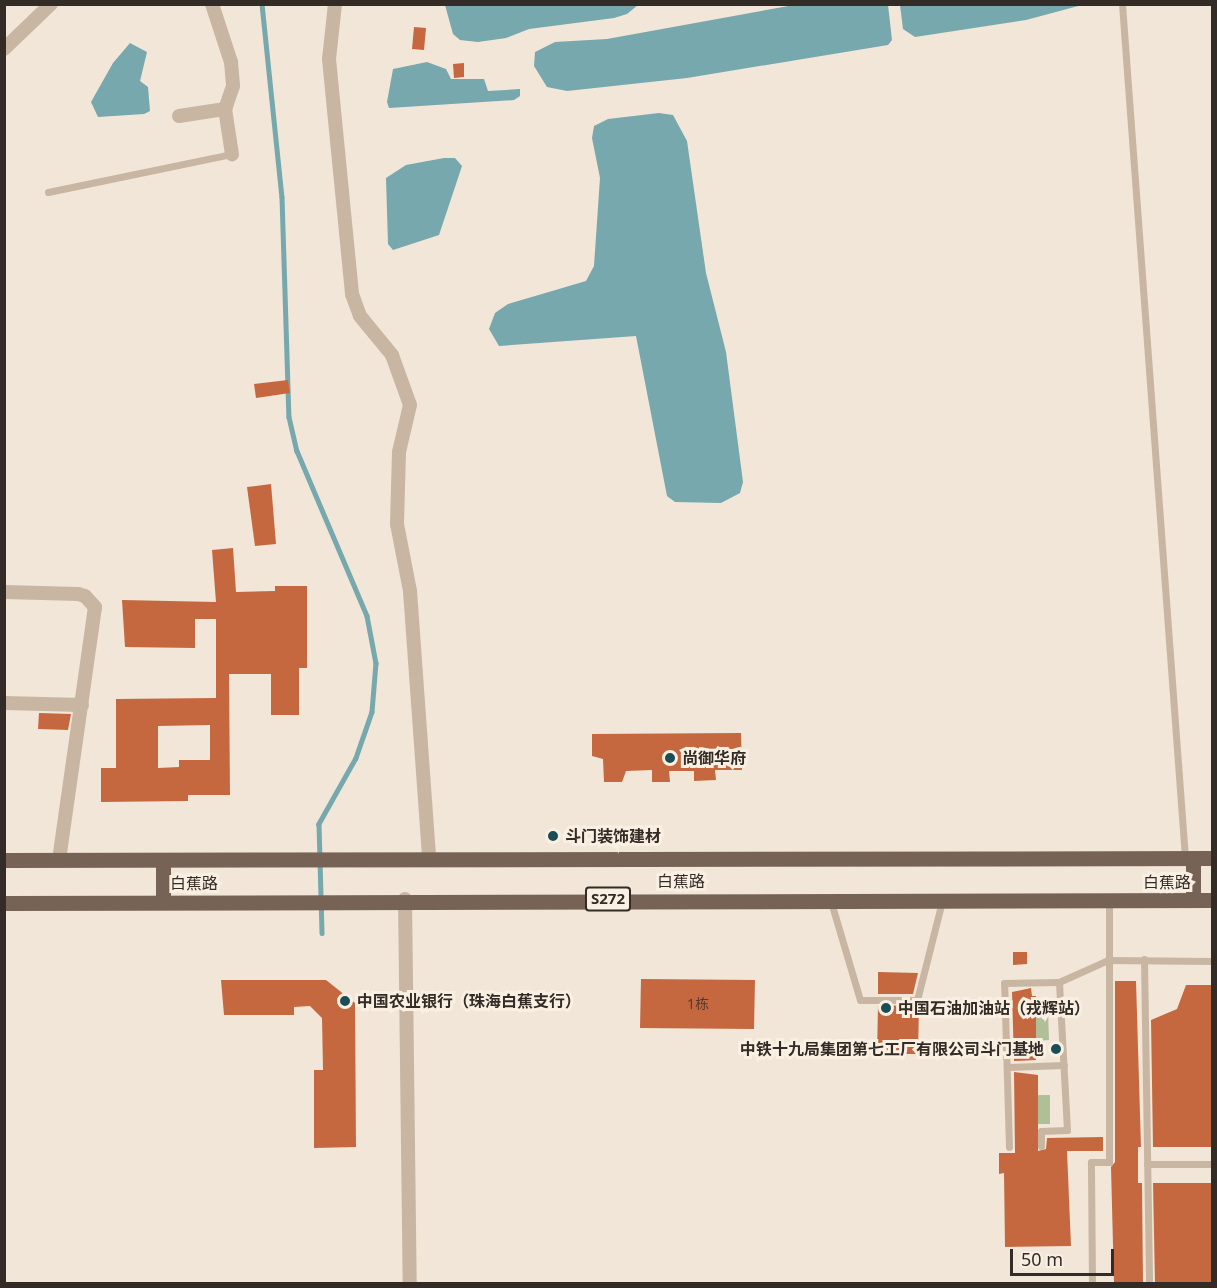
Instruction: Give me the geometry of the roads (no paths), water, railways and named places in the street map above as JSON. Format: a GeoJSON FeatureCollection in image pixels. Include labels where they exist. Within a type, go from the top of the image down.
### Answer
{"type":"FeatureCollection","features":[{"type":"Feature","properties":{"kind":"main road"},"geometry":{"type":"LineString","coordinates":[[1189,858],[1193,900]]}},
{"type":"Feature","properties":{"kind":"main road","name":"白蕉路"},"geometry":{"type":"LineString","coordinates":[[4,861],[1212,858]]}},
{"type":"Feature","properties":{"kind":"main road"},"geometry":{"type":"LineString","coordinates":[[163,860],[163,901]]}},
{"type":"Feature","properties":{"kind":"main road","name":"白蕉路"},"geometry":{"type":"LineString","coordinates":[[4,903],[405,899],[1212,900]]}},
{"type":"Feature","properties":{"kind":"street"},"geometry":{"type":"LineString","coordinates":[[4,49],[51,4]]}},
{"type":"Feature","properties":{"kind":"street"},"geometry":{"type":"LineString","coordinates":[[212,4],[231,62],[233,86],[225,109],[232,154]]}},
{"type":"Feature","properties":{"kind":"street"},"geometry":{"type":"LineString","coordinates":[[334,6],[329,59],[352,294],[360,316],[393,355],[410,405],[399,452],[397,524],[410,591],[429,859]]}},
{"type":"Feature","properties":{"kind":"street"},"geometry":{"type":"LineString","coordinates":[[180,116],[225,109]]}},
{"type":"Feature","properties":{"kind":"street"},"geometry":{"type":"LineString","coordinates":[[4,592],[78,594],[91,601],[96,615],[59,860]]}},
{"type":"Feature","properties":{"kind":"street"},"geometry":{"type":"LineString","coordinates":[[4,703],[82,705]]}},
{"type":"Feature","properties":{"kind":"street"},"geometry":{"type":"LineString","coordinates":[[405,899],[410,1284]]}},
{"type":"Feature","properties":{"kind":"lane"},"geometry":{"type":"LineString","coordinates":[[1122,4],[1189,858]]}},
{"type":"Feature","properties":{"kind":"lane"},"geometry":{"type":"LineString","coordinates":[[48,192],[232,154]]}},
{"type":"Feature","properties":{"kind":"lane"},"geometry":{"type":"LineString","coordinates":[[831,900],[860,1000],[917,1000],[942,899]]}},
{"type":"Feature","properties":{"kind":"lane"},"geometry":{"type":"LineString","coordinates":[[1092,1284],[1091,1162],[1109,1162],[1109,900]]}},
{"type":"Feature","properties":{"kind":"lane"},"geometry":{"type":"LineString","coordinates":[[1144,959],[1149,1284]]}},
{"type":"Feature","properties":{"kind":"lane"},"geometry":{"type":"LineString","coordinates":[[1009,1147],[1004,983],[1059,982],[1108,960],[1212,961]]}},
{"type":"Feature","properties":{"kind":"lane"},"geometry":{"type":"LineString","coordinates":[[1041,1146],[1041,1131],[1067,1130],[1059,982]]}},
{"type":"Feature","properties":{"kind":"lane"},"geometry":{"type":"LineString","coordinates":[[1007,1067],[1064,1065]]}},
{"type":"Feature","properties":{"kind":"lane"},"geometry":{"type":"LineString","coordinates":[[1147,1164],[1212,1164]]}},
{"type":"Feature","properties":{"kind":"water"},"geometry":{"type":"Polygon","coordinates":[[[445,4],[638,5],[627,14],[614,18],[529,29],[506,38],[478,42],[460,40],[453,34],[445,4]]]}},
{"type":"Feature","properties":{"kind":"water"},"geometry":{"type":"Polygon","coordinates":[[[900,4],[1082,5],[1026,20],[915,37],[903,29],[900,4]]]}},
{"type":"Feature","properties":{"kind":"water"},"geometry":{"type":"Polygon","coordinates":[[[794,5],[888,5],[892,40],[888,45],[687,78],[567,91],[547,87],[534,66],[535,52],[555,42],[607,39],[794,5]]]}},
{"type":"Feature","properties":{"kind":"water"},"geometry":{"type":"Polygon","coordinates":[[[130,43],[147,52],[140,81],[148,87],[150,111],[144,114],[98,117],[91,102],[113,63],[130,43]]]}},
{"type":"Feature","properties":{"kind":"water"},"geometry":{"type":"Polygon","coordinates":[[[427,62],[446,69],[451,79],[484,79],[488,91],[520,89],[520,96],[514,100],[389,108],[387,102],[393,69],[427,62]]]}},
{"type":"Feature","properties":{"kind":"water"},"geometry":{"type":"Polygon","coordinates":[[[659,113],[673,115],[687,141],[706,273],[726,352],[743,482],[740,493],[721,503],[675,502],[667,496],[636,336],[499,346],[489,329],[495,313],[508,304],[586,281],[594,266],[600,178],[592,138],[594,126],[608,119],[659,113]]]}},
{"type":"Feature","properties":{"kind":"water"},"geometry":{"type":"Polygon","coordinates":[[[455,158],[462,166],[439,235],[393,250],[388,244],[386,178],[406,165],[455,158]]]}},
{"type":"Feature","properties":{"kind":"waterway"},"geometry":{"type":"LineString","coordinates":[[262,4],[282,197],[289,417],[297,451],[367,616],[376,663],[372,712],[356,758],[319,824],[322,933]]}},
{"type":"Feature","properties":{"kind":"place","name":"尚御华府"},"geometry":{"type":"Point","coordinates":[670,758]}},
{"type":"Feature","properties":{"kind":"place","name":"斗门装饰建材"},"geometry":{"type":"Point","coordinates":[553,836]}},
{"type":"Feature","properties":{"kind":"place","name":"中国农业银行（珠海白蕉支行）"},"geometry":{"type":"Point","coordinates":[345,1001]}},
{"type":"Feature","properties":{"kind":"place","name":"中国石油加油站（戎辉站）"},"geometry":{"type":"Point","coordinates":[886,1008]}},
{"type":"Feature","properties":{"kind":"place","name":"中铁十九局集团第七工厂有限公司斗门基地"},"geometry":{"type":"Point","coordinates":[1056,1049]}}]}
